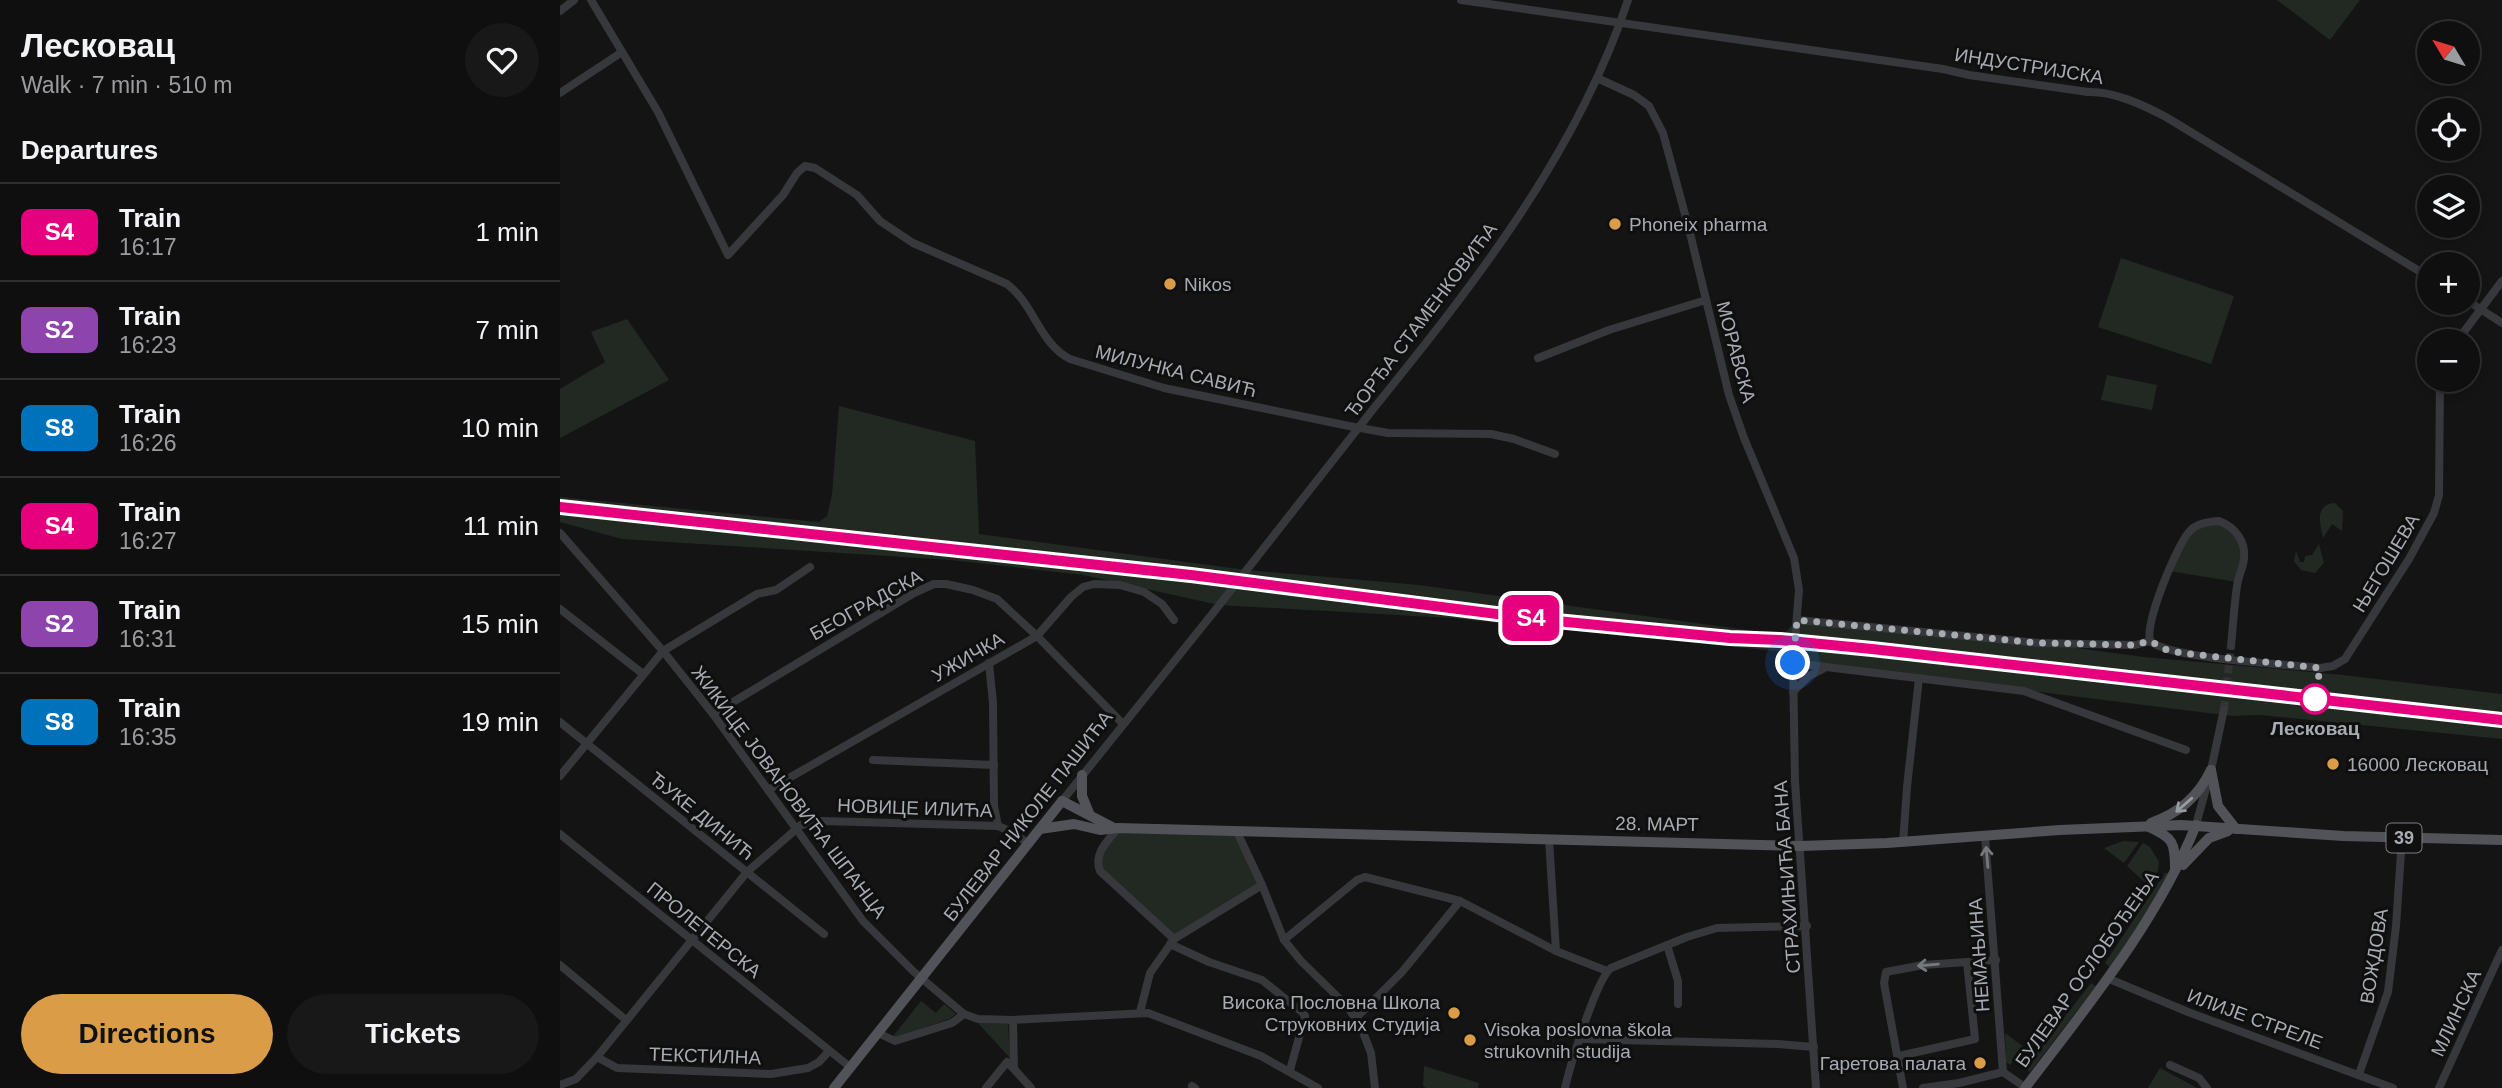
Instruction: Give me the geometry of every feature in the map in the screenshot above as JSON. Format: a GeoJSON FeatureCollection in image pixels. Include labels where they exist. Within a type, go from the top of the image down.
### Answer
{"type":"FeatureCollection","features":[{"type":"Feature","properties":{"kind":"main road"},"geometry":{"type":"LineString","coordinates":[[2145,826],[2182,808],[2202,789],[2211,770]]}},
{"type":"Feature","properties":{"kind":"main road"},"geometry":{"type":"LineString","coordinates":[[2176,873],[2208,838],[2236,828],[2218,806],[2211,770]]}},
{"type":"Feature","properties":{"kind":"main road"},"geometry":{"type":"LineString","coordinates":[[1082,775],[1083,802],[1091,817]]}},
{"type":"Feature","properties":{"kind":"main road","name":"28. МАРТ"},"geometry":{"type":"LineString","coordinates":[[1062,802],[1103,824],[1117,828]]}},
{"type":"Feature","properties":{"kind":"main road"},"geometry":{"type":"LineString","coordinates":[[1062,802],[1082,824]]}},
{"type":"Feature","properties":{"kind":"main road","name":"БУЛЕВАР НИКОЛЕ ПАШИЋА"},"geometry":{"type":"LineString","coordinates":[[834,1088],[1062,802]]}},
{"type":"Feature","properties":{"kind":"main road","name":"28. МАРТ"},"geometry":{"type":"LineString","coordinates":[[1040,829],[1082,824],[1100,830],[1117,828],[1801,846],[1903,843],[2145,826],[2196,825]]}},
{"type":"Feature","properties":{"kind":"main road","name":"39"},"geometry":{"type":"LineString","coordinates":[[2196,825],[2402,838],[2502,840]]}},
{"type":"Feature","properties":{"kind":"main road","name":"БУЛЕВАР ОСЛОБОЂЕЊА"},"geometry":{"type":"LineString","coordinates":[[2026,1088],[2107,978],[2176,873],[2196,825]]}},
{"type":"Feature","properties":{"kind":"main road"},"geometry":{"type":"LineString","coordinates":[[2145,826],[2165,835],[2172,842],[2176,873]]}},
{"type":"Feature","properties":{"kind":"street"},"geometry":{"type":"LineString","coordinates":[[560,11],[574,0]]}},
{"type":"Feature","properties":{"kind":"street"},"geometry":{"type":"LineString","coordinates":[[560,93],[622,52],[591,0]]}},
{"type":"Feature","properties":{"kind":"street","name":"ИНДУСТРИЈСКА"},"geometry":{"type":"LineString","coordinates":[[1461,0],[2100,92],[2147,107],[2166,117],[2417,269]]}},
{"type":"Feature","properties":{"kind":"street","name":"ЂОРЂА СТАМЕНКОВИЋА"},"geometry":{"type":"LineString","coordinates":[[1249,567],[1442,324],[1503,242],[1564,140],[1597,78],[1628,0]]}},
{"type":"Feature","properties":{"kind":"street","name":"МИЛУНКА САВИЋ"},"geometry":{"type":"LineString","coordinates":[[622,52],[658,112],[728,255],[783,195],[797,173],[805,166],[815,168],[857,195],[880,221],[913,243],[1016,290],[1048,342],[1058,353],[1070,359],[1164,388],[1359,428],[1388,433],[1491,434],[1555,454]]}},
{"type":"Feature","properties":{"kind":"street","name":"МОРАВСКА"},"geometry":{"type":"LineString","coordinates":[[1597,78],[1634,95],[1649,106],[1663,132],[1729,396],[1794,558],[1798,580],[1793,663]]}},
{"type":"Feature","properties":{"kind":"street"},"geometry":{"type":"LineString","coordinates":[[2502,281],[2480,310],[2502,323]]}},
{"type":"Feature","properties":{"kind":"street"},"geometry":{"type":"LineString","coordinates":[[1538,358],[1609,330],[1706,300]]}},
{"type":"Feature","properties":{"kind":"street","name":"ЊЕГОШЕВА"},"geometry":{"type":"LineString","coordinates":[[2150,641],[2167,650],[2320,668],[2333,666],[2350,653],[2409,559],[2434,513],[2439,495],[2440,392]]}},
{"type":"Feature","properties":{"kind":"street"},"geometry":{"type":"LineString","coordinates":[[1797,620],[2039,643],[2135,645],[2150,641],[2148,627],[2156,603],[2186,537],[2196,525],[2219,521],[2233,529],[2241,539],[2244,550],[2244,560],[2237,582],[2231,646]]}},
{"type":"Feature","properties":{"kind":"street","name":"ЖИКИЦЕ ЈОВАНОВИЋА ШПАНЦА"},"geometry":{"type":"LineString","coordinates":[[560,533],[713,713],[863,921],[921,979],[964,1014]]}},
{"type":"Feature","properties":{"kind":"street"},"geometry":{"type":"LineString","coordinates":[[560,776],[663,652],[757,594],[776,590],[810,567]]}},
{"type":"Feature","properties":{"kind":"street","name":"БУЛЕВАР НИКОЛЕ ПАШИЋА"},"geometry":{"type":"LineString","coordinates":[[1062,802],[1249,567]]}},
{"type":"Feature","properties":{"kind":"street","name":"БЕОГРАДСКА"},"geometry":{"type":"LineString","coordinates":[[713,713],[828,643],[934,584],[957,585],[993,597],[1037,636],[1123,724]]}},
{"type":"Feature","properties":{"kind":"street","name":"УЖИЧКА"},"geometry":{"type":"LineString","coordinates":[[768,790],[1037,636],[1083,587],[1094,584],[1119,585],[1144,592],[1162,604],[1174,620]]}},
{"type":"Feature","properties":{"kind":"street"},"geometry":{"type":"LineString","coordinates":[[560,609],[643,674]]}},
{"type":"Feature","properties":{"kind":"street"},"geometry":{"type":"LineString","coordinates":[[989,663],[998,826]]}},
{"type":"Feature","properties":{"kind":"street"},"geometry":{"type":"LineString","coordinates":[[1793,663],[2024,691],[2186,750]]}},
{"type":"Feature","properties":{"kind":"street","name":"СТРАХИЊИЋА БАНА"},"geometry":{"type":"LineString","coordinates":[[1793,663],[1795,781],[1816,1088]]}},
{"type":"Feature","properties":{"kind":"street"},"geometry":{"type":"LineString","coordinates":[[1793,692],[1816,671],[1828,667]]}},
{"type":"Feature","properties":{"kind":"street"},"geometry":{"type":"LineString","coordinates":[[1903,843],[1919,678]]}},
{"type":"Feature","properties":{"kind":"street","name":"БУЛЕВАР ОСЛОБОЂЕЊА"},"geometry":{"type":"LineString","coordinates":[[2196,825],[2224,709]]}},
{"type":"Feature","properties":{"kind":"street","name":"ЂУКЕ ДИНИЋ"},"geometry":{"type":"LineString","coordinates":[[560,722],[824,934]]}},
{"type":"Feature","properties":{"kind":"street"},"geometry":{"type":"LineString","coordinates":[[873,760],[994,765]]}},
{"type":"Feature","properties":{"kind":"street","name":"НОВИЦЕ ИЛИЋА"},"geometry":{"type":"LineString","coordinates":[[796,828],[822,821],[998,826],[1012,831],[1029,844]]}},
{"type":"Feature","properties":{"kind":"street"},"geometry":{"type":"LineString","coordinates":[[560,1084],[576,1079],[597,1057],[747,872],[796,828]]}},
{"type":"Feature","properties":{"kind":"street"},"geometry":{"type":"LineString","coordinates":[[1117,828],[1098,855],[1100,871],[1172,941],[1199,957],[1262,980],[1303,1013],[1305,1016],[1290,1070]]}},
{"type":"Feature","properties":{"kind":"street"},"geometry":{"type":"LineString","coordinates":[[1237,832],[1262,885],[1283,940],[1356,1018],[1370,1047],[1375,1088]]}},
{"type":"Feature","properties":{"kind":"street","name":"ПРОЛЕТЕРСКА"},"geometry":{"type":"LineString","coordinates":[[560,834],[829,1051]]}},
{"type":"Feature","properties":{"kind":"street","name":"НЕМАЊИНА"},"geometry":{"type":"LineString","coordinates":[[1985,836],[2003,1072]]}},
{"type":"Feature","properties":{"kind":"street","name":"ВОЖДОВА"},"geometry":{"type":"LineString","coordinates":[[2359,1074],[2388,992],[2402,838]]}},
{"type":"Feature","properties":{"kind":"street"},"geometry":{"type":"LineString","coordinates":[[1549,839],[1556,951]]}},
{"type":"Feature","properties":{"kind":"street"},"geometry":{"type":"LineString","coordinates":[[1283,940],[1360,877],[1460,901],[1556,951],[1607,971],[1667,945],[1717,928],[1807,926]]}},
{"type":"Feature","properties":{"kind":"street"},"geometry":{"type":"LineString","coordinates":[[1140,1012],[1150,973],[1172,941],[1262,885]]}},
{"type":"Feature","properties":{"kind":"street"},"geometry":{"type":"LineString","coordinates":[[1356,1018],[1402,972],[1460,901]]}},
{"type":"Feature","properties":{"kind":"street"},"geometry":{"type":"LineString","coordinates":[[1667,945],[1678,981],[1678,1004]]}},
{"type":"Feature","properties":{"kind":"street","name":"МЛИНСКА"},"geometry":{"type":"LineString","coordinates":[[2439,1088],[2502,950]]}},
{"type":"Feature","properties":{"kind":"street"},"geometry":{"type":"LineString","coordinates":[[1903,1088],[1884,983],[1886,972],[1923,965],[1996,960]]}},
{"type":"Feature","properties":{"kind":"street"},"geometry":{"type":"LineString","coordinates":[[1899,1056],[1975,1038],[1967,962]]}},
{"type":"Feature","properties":{"kind":"street"},"geometry":{"type":"LineString","coordinates":[[560,965],[626,1020]]}},
{"type":"Feature","properties":{"kind":"street"},"geometry":{"type":"LineString","coordinates":[[1565,1088],[1580,1039],[1607,971]]}},
{"type":"Feature","properties":{"kind":"street","name":"ИЛИЈЕ СТРЕЛЕ"},"geometry":{"type":"LineString","coordinates":[[2107,978],[2188,1012],[2393,1088]]}},
{"type":"Feature","properties":{"kind":"street"},"geometry":{"type":"LineString","coordinates":[[878,1033],[895,1041],[952,1023],[964,1014],[978,1019],[1013,1020],[1140,1012],[1180,1024],[1261,1056],[1318,1088]]}},
{"type":"Feature","properties":{"kind":"street"},"geometry":{"type":"LineString","coordinates":[[1013,1020],[1014,1069]]}},
{"type":"Feature","properties":{"kind":"street"},"geometry":{"type":"LineString","coordinates":[[1580,1039],[1814,1047]]}},
{"type":"Feature","properties":{"kind":"street"},"geometry":{"type":"LineString","coordinates":[[829,1051],[850,1067]]}},
{"type":"Feature","properties":{"kind":"street","name":"ТЕКСТИЛНА"},"geometry":{"type":"LineString","coordinates":[[597,1057],[617,1068],[771,1074],[808,1068],[819,1062],[829,1051]]}},
{"type":"Feature","properties":{"kind":"street"},"geometry":{"type":"LineString","coordinates":[[986,1088],[1007,1062],[1031,1088]]}},
{"type":"Feature","properties":{"kind":"street"},"geometry":{"type":"LineString","coordinates":[[2170,1065],[2199,1078],[2207,1088]]}},
{"type":"Feature","properties":{"kind":"street"},"geometry":{"type":"LineString","coordinates":[[1923,1088],[1959,1083],[2003,1072],[2026,1088]]}},
{"type":"Feature","properties":{"kind":"shaded area"},"geometry":{"type":"Polygon","coordinates":[[[2277,0],[2360,0],[2330,40],[2277,0]]]}},
{"type":"Feature","properties":{"kind":"shaded area"},"geometry":{"type":"Polygon","coordinates":[[[2121,258],[2234,296],[2211,364],[2098,327],[2121,258]]]}},
{"type":"Feature","properties":{"kind":"shaded area"},"geometry":{"type":"Polygon","coordinates":[[[627,319],[669,380],[560,438],[560,389],[605,362],[591,332],[627,319]]]}},
{"type":"Feature","properties":{"kind":"shaded area"},"geometry":{"type":"Polygon","coordinates":[[[2107,375],[2157,385],[2152,410],[2101,400],[2107,375]]]}},
{"type":"Feature","properties":{"kind":"shaded area"},"geometry":{"type":"Polygon","coordinates":[[[839,406],[975,441],[979,534],[1246,570],[1419,585],[1783,635],[1797,620],[2039,643],[2144,657],[2343,675],[2502,694],[2502,739],[2260,715],[2232,716],[1794,661],[1794,653],[1450,618],[1219,605],[1083,575],[951,560],[622,539],[560,522],[560,497],[819,522],[827,516],[832,495],[839,406]]]}},
{"type":"Feature","properties":{"kind":"shaded area"},"geometry":{"type":"Polygon","coordinates":[[[2335,503],[2343,511],[2342,531],[2332,524],[2323,538],[2321,511],[2328,504],[2335,503]]]}},
{"type":"Feature","properties":{"kind":"shaded area"},"geometry":{"type":"Polygon","coordinates":[[[2226,524],[2244,550],[2237,582],[2169,571],[2196,525],[2226,524]]]}},
{"type":"Feature","properties":{"kind":"shaded area"},"geometry":{"type":"Polygon","coordinates":[[[2319,544],[2324,563],[2315,573],[2301,570],[2294,561],[2296,551],[2300,562],[2304,562],[2305,556],[2312,555],[2319,544]]]}},
{"type":"Feature","properties":{"kind":"shaded area"},"geometry":{"type":"Polygon","coordinates":[[[1118,828],[1237,832],[1262,885],[1174,939],[1103,875],[1097,858],[1118,828]]]}},
{"type":"Feature","properties":{"kind":"shaded area"},"geometry":{"type":"Polygon","coordinates":[[[2123,841],[2139,842],[2124,863],[2104,848],[2123,841]]]}},
{"type":"Feature","properties":{"kind":"shaded area"},"geometry":{"type":"Polygon","coordinates":[[[2143,843],[2150,847],[2159,862],[2158,871],[2148,885],[2127,866],[2143,843]]]}},
{"type":"Feature","properties":{"kind":"shaded area"},"geometry":{"type":"Polygon","coordinates":[[[2165,873],[2169,873],[2150,909],[2110,967],[2105,963],[2165,873]]]}},
{"type":"Feature","properties":{"kind":"shaded area"},"geometry":{"type":"Polygon","coordinates":[[[2091,983],[2096,986],[2030,1072],[2025,1068],[2091,983]]]}},
{"type":"Feature","properties":{"kind":"shaded area"},"geometry":{"type":"Polygon","coordinates":[[[921,1001],[936,1013],[944,1004],[956,1014],[949,1019],[891,1039],[921,1001]]]}},
{"type":"Feature","properties":{"kind":"shaded area"},"geometry":{"type":"Polygon","coordinates":[[[978,1023],[1008,1024],[1010,1058],[978,1023]]]}},
{"type":"Feature","properties":{"kind":"shaded area"},"geometry":{"type":"Polygon","coordinates":[[[2005,1033],[2024,1047],[2010,1065],[2006,1062],[2005,1033]]]}},
{"type":"Feature","properties":{"kind":"shaded area"},"geometry":{"type":"Polygon","coordinates":[[[1424,1066],[1479,1083],[1478,1088],[1426,1088],[1423,1086],[1424,1066]]]}},
{"type":"Feature","properties":{"kind":"shaded area"},"geometry":{"type":"Polygon","coordinates":[[[2160,1068],[2197,1088],[2148,1088],[2160,1068]]]}},
{"type":"Feature","properties":{"kind":"tunnel"},"geometry":{"type":"LineString","coordinates":[[2224,709],[2231,646]]}},
{"type":"Feature","properties":{"kind":"railway"},"geometry":{"type":"LineString","coordinates":[[560,507],[1191,575],[1536,619],[1872,649],[2502,719]]}},
{"type":"Feature","properties":{"kind":"train","name":"S4"},"geometry":{"type":"LineString","coordinates":[[560,507],[1191,575],[1536,619],[1872,649],[2502,720]]}},
{"type":"Feature","properties":{"kind":"place","name":"Phoneix pharma"},"geometry":{"type":"Point","coordinates":[1615,224]}},
{"type":"Feature","properties":{"kind":"place","name":"Nikos"},"geometry":{"type":"Point","coordinates":[1170,284]}},
{"type":"Feature","properties":{"kind":"place","name":"Лесковац"},"geometry":{"type":"Point","coordinates":[2315,699]}},
{"type":"Feature","properties":{"kind":"place","name":"16000 Лесковац"},"geometry":{"type":"Point","coordinates":[2333,764]}},
{"type":"Feature","properties":{"kind":"place","name":"Висока Пословна Школа Струковних Студија"},"geometry":{"type":"Point","coordinates":[1454,1013]}},
{"type":"Feature","properties":{"kind":"place","name":"Visoka poslovna škola strukovnih studija"},"geometry":{"type":"Point","coordinates":[1470,1040]}},
{"type":"Feature","properties":{"kind":"place","name":"Гаретова палата"},"geometry":{"type":"Point","coordinates":[1980,1063]}},
{"type":"Feature","properties":{"kind":"route"},"geometry":{"type":"LineString","coordinates":[[1793,663],[1797,620],[2039,643],[2135,645],[2150,641],[2167,650],[2182,653],[2320,668],[2315,699]]}}]}
